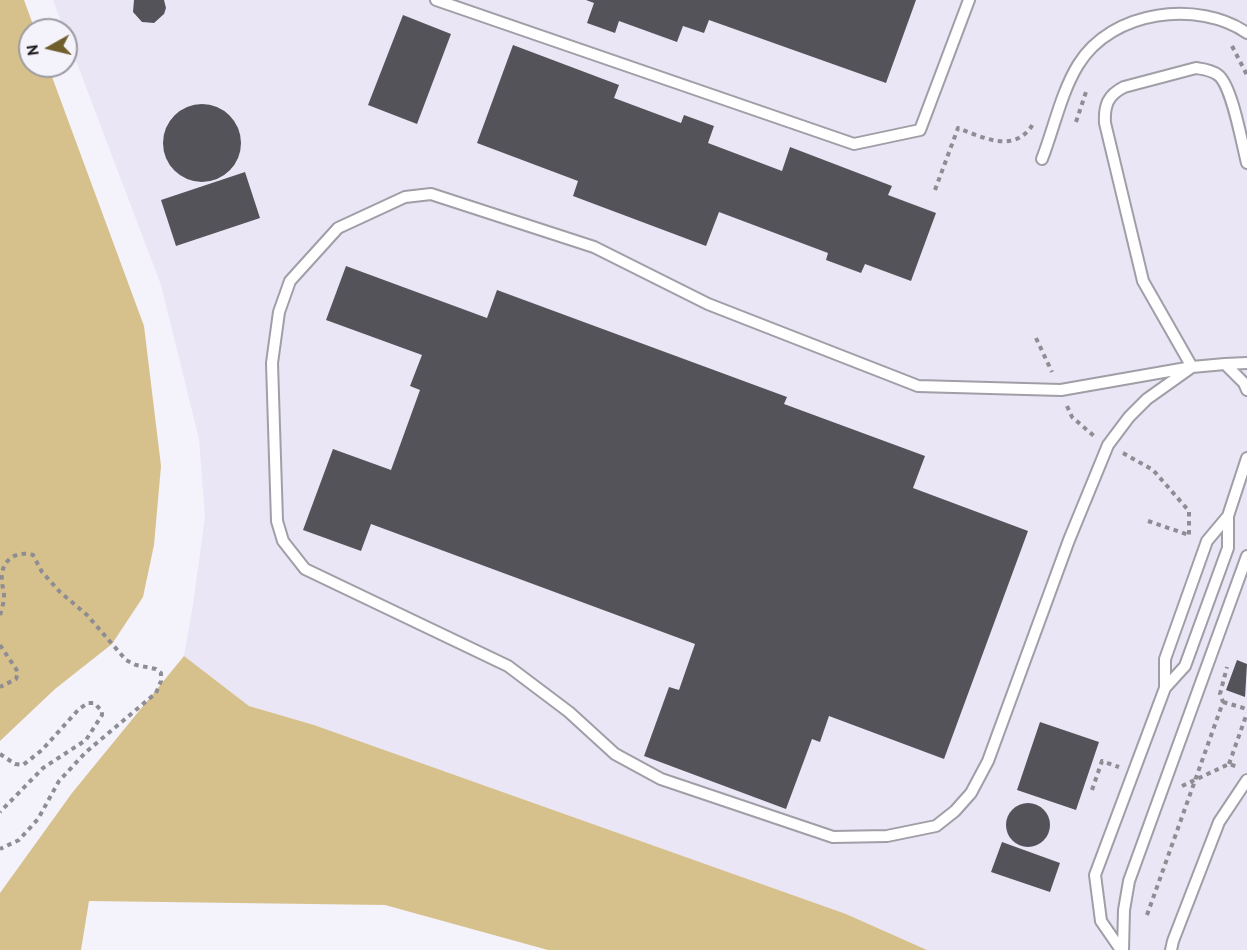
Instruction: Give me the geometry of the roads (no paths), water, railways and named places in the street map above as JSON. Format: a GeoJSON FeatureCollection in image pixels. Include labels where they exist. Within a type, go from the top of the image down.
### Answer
{"type":"FeatureCollection","features":[{"type":"Feature","properties":{"kind":"lane"},"geometry":{"type":"LineString","coordinates":[[436,0],[854,144],[920,130],[969,0]]}},
{"type":"Feature","properties":{"kind":"lane"},"geometry":{"type":"LineString","coordinates":[[1042,159],[1067,89],[1078,65],[1092,47],[1107,31],[1120,22],[1156,7],[1184,2]]}},
{"type":"Feature","properties":{"kind":"lane"},"geometry":{"type":"LineString","coordinates":[[1207,5],[1231,17],[1247,33]]}},
{"type":"Feature","properties":{"kind":"lane"},"geometry":{"type":"LineString","coordinates":[[1192,367],[1143,281],[1105,123],[1104,110],[1108,100],[1115,91],[1124,87],[1196,68],[1220,75],[1229,89],[1247,163]]}},
{"type":"Feature","properties":{"kind":"lane"},"geometry":{"type":"LineString","coordinates":[[1192,367],[1141,405],[1108,445],[1069,540],[988,761],[971,793],[955,811],[936,826],[887,836],[833,837],[661,779],[615,754],[569,712],[508,666],[305,569],[283,541],[277,521],[272,363],[279,312],[290,281],[338,228],[405,197],[431,194],[594,247],[708,304],[918,386],[1061,390],[1192,367],[1247,363]]}},
{"type":"Feature","properties":{"kind":"lane"},"geometry":{"type":"LineString","coordinates":[[1225,364],[1244,383],[1247,390]]}},
{"type":"Feature","properties":{"kind":"lane"},"geometry":{"type":"LineString","coordinates":[[1122,950],[1101,921],[1095,875],[1165,688],[1165,659],[1207,541],[1227,516],[1247,459]]}},
{"type":"Feature","properties":{"kind":"lane"},"geometry":{"type":"LineString","coordinates":[[1165,688],[1185,666],[1228,548],[1227,516]]}},
{"type":"Feature","properties":{"kind":"lane"},"geometry":{"type":"LineString","coordinates":[[1122,950],[1124,910],[1130,881],[1247,556]]}},
{"type":"Feature","properties":{"kind":"lane"},"geometry":{"type":"LineString","coordinates":[[1172,950],[1173,941],[1219,822],[1247,780]]}}]}
